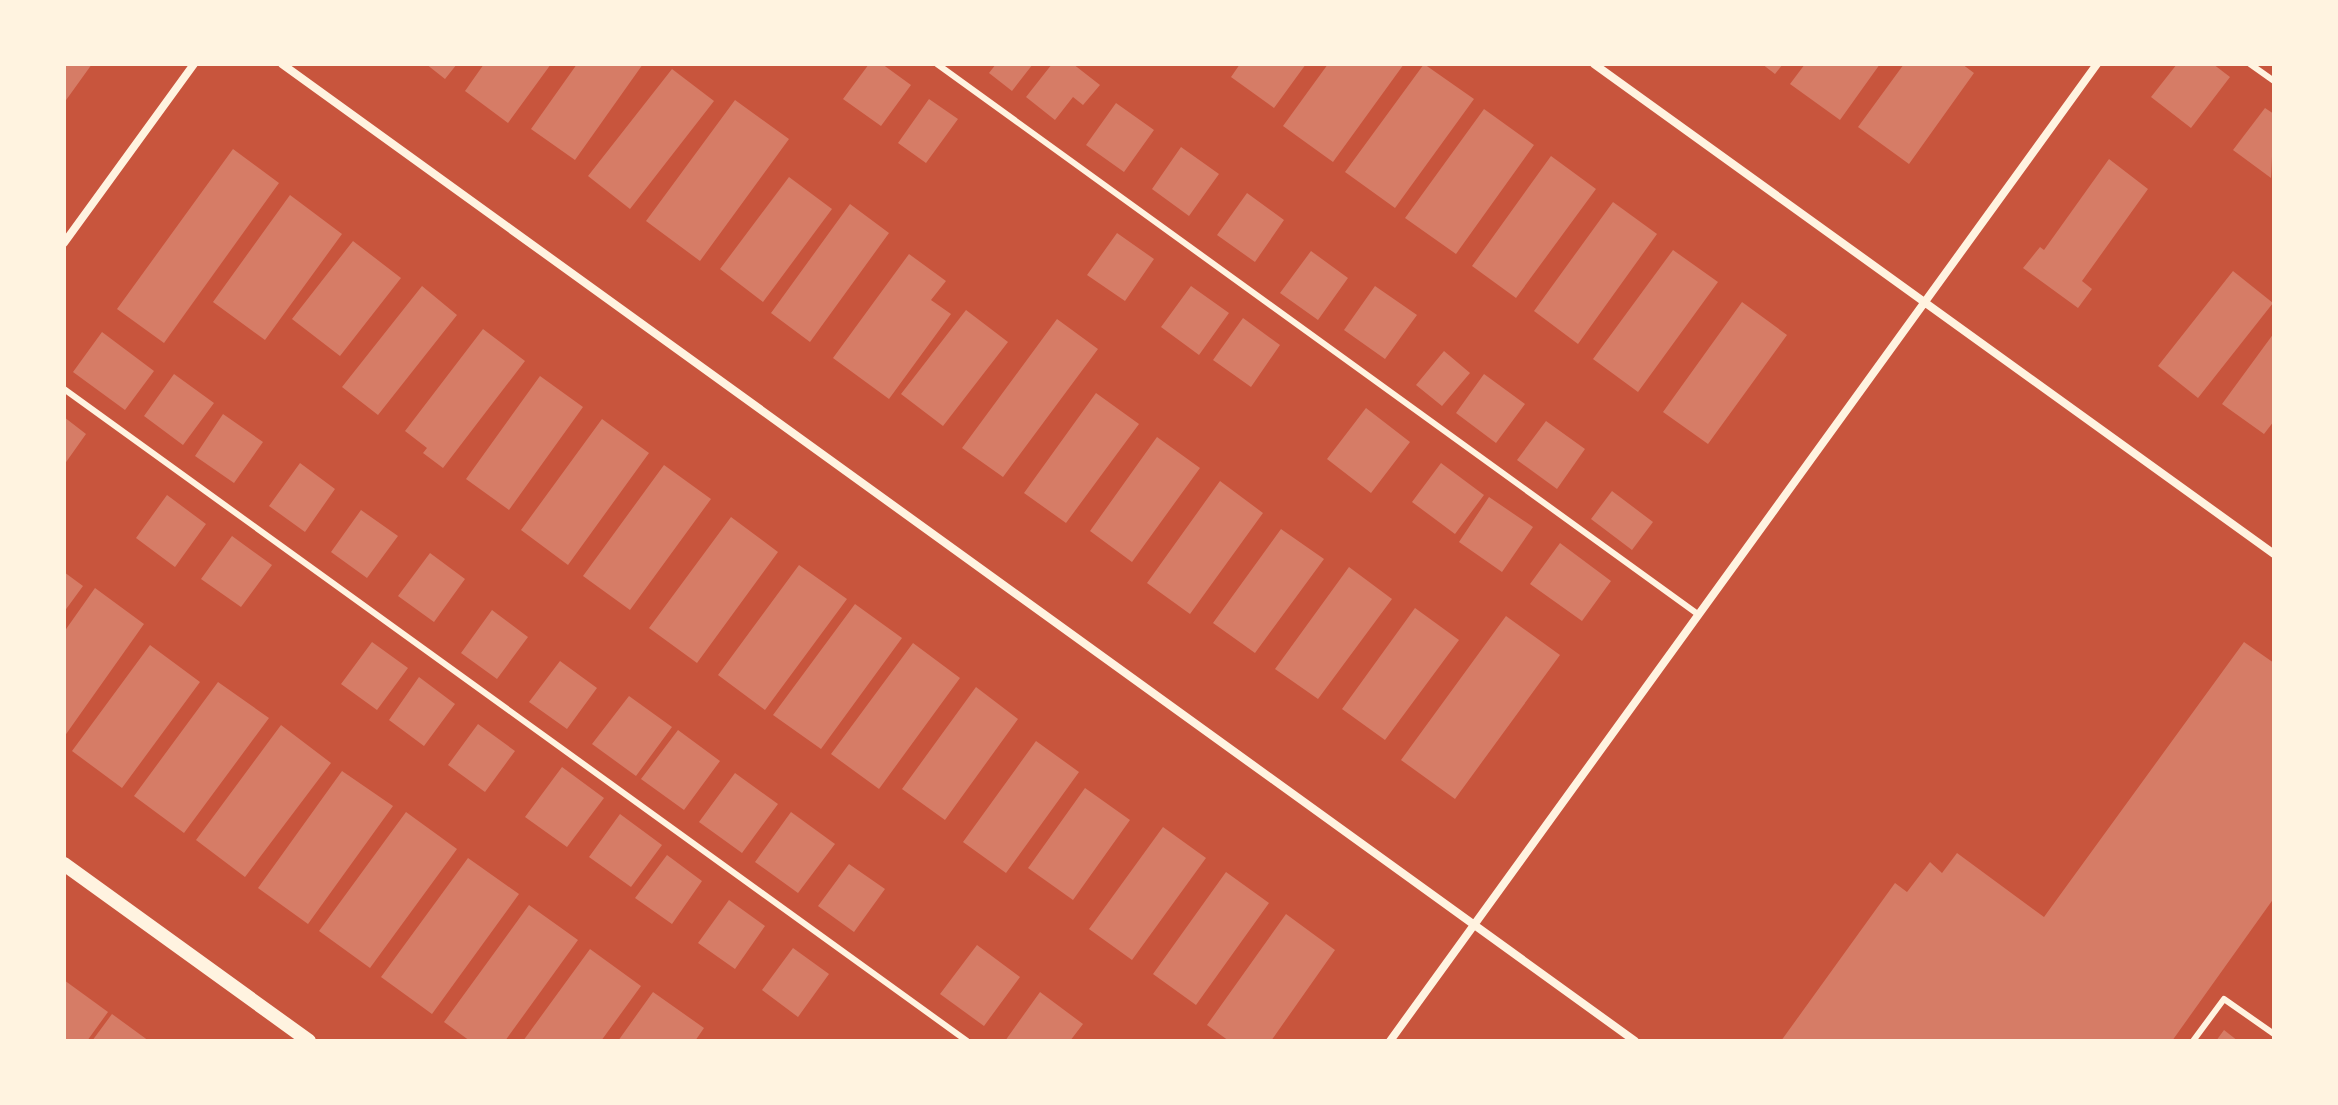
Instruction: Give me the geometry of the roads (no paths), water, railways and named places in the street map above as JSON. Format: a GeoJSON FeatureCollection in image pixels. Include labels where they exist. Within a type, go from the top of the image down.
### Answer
{"type":"FeatureCollection","features":[{"type":"Feature","properties":{"kind":"street"},"geometry":{"type":"LineString","coordinates":[[64,243],[194,64]]}},
{"type":"Feature","properties":{"kind":"street"},"geometry":{"type":"LineString","coordinates":[[282,64],[1635,1041]]}},
{"type":"Feature","properties":{"kind":"street"},"geometry":{"type":"LineString","coordinates":[[1594,64],[2274,554]]}},
{"type":"Feature","properties":{"kind":"street"},"geometry":{"type":"LineString","coordinates":[[1390,1041],[2097,64]]}},
{"type":"Feature","properties":{"kind":"street"},"geometry":{"type":"LineString","coordinates":[[64,864],[309,1041]]}},
{"type":"Feature","properties":{"kind":"lane"},"geometry":{"type":"LineString","coordinates":[[937,64],[1699,615]]}},
{"type":"Feature","properties":{"kind":"lane"},"geometry":{"type":"LineString","coordinates":[[2250,64],[2274,81]]}},
{"type":"Feature","properties":{"kind":"lane"},"geometry":{"type":"LineString","coordinates":[[64,389],[967,1041]]}},
{"type":"Feature","properties":{"kind":"lane"},"geometry":{"type":"LineString","coordinates":[[2193,1041],[2224,999],[2274,1034]]}}]}
